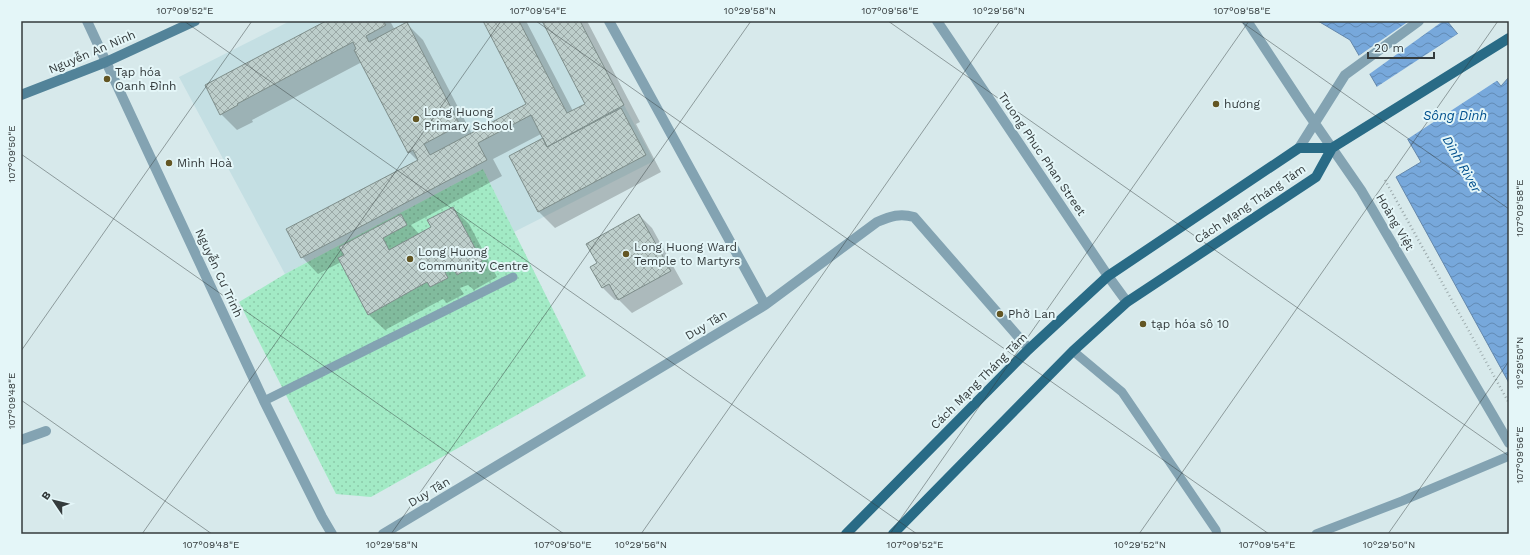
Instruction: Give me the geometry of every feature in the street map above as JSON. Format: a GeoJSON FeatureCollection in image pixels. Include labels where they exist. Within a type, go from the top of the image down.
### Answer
{"type":"FeatureCollection","features":[{"type":"Feature","properties":{"kind":"main road","name":"Cách Mạng Tháng Tám"},"geometry":{"type":"LineString","coordinates":[[893,534],[1073,351],[1126,302],[1316,177],[1332,148],[1497,44],[1509,38]]}},
{"type":"Feature","properties":{"kind":"main road","name":"Cách Mạng Tháng Tám"},"geometry":{"type":"LineString","coordinates":[[846,534],[1028,349],[1108,276],[1299,148],[1332,148]]}},
{"type":"Feature","properties":{"kind":"street","name":"Nguyễn Cư Trinh"},"geometry":{"type":"LineString","coordinates":[[87,21],[264,401],[332,534]]}},
{"type":"Feature","properties":{"kind":"street","name":"Nguyễn An Ninh"},"geometry":{"type":"LineString","coordinates":[[21,96],[106,62],[194,21]]}},
{"type":"Feature","properties":{"kind":"street"},"geometry":{"type":"LineString","coordinates":[[609,21],[765,305]]}},
{"type":"Feature","properties":{"kind":"street","name":"Truong Phuc Phan Street"},"geometry":{"type":"LineString","coordinates":[[937,21],[1126,302]]}},
{"type":"Feature","properties":{"kind":"street","name":"Hoàng Việt"},"geometry":{"type":"LineString","coordinates":[[1247,21],[1314,123],[1361,190],[1509,442]]}},
{"type":"Feature","properties":{"kind":"street","name":"Cách Mạng Tháng Tám"},"geometry":{"type":"LineString","coordinates":[[1299,148],[1345,75],[1419,21]]}},
{"type":"Feature","properties":{"kind":"street","name":"Duy Tân"},"geometry":{"type":"LineString","coordinates":[[384,534],[765,305],[878,222],[890,217],[904,214],[914,217],[1028,349]]}},
{"type":"Feature","properties":{"kind":"street"},"geometry":{"type":"LineString","coordinates":[[21,440],[46,431]]}},
{"type":"Feature","properties":{"kind":"lane"},"geometry":{"type":"LineString","coordinates":[[264,401],[513,277]]}},
{"type":"Feature","properties":{"kind":"lane"},"geometry":{"type":"LineString","coordinates":[[1073,351],[1122,392],[1216,530],[1217,534]]}},
{"type":"Feature","properties":{"kind":"lane"},"geometry":{"type":"LineString","coordinates":[[1316,534],[1402,501],[1509,456]]}},
{"type":"Feature","properties":{"kind":"path"},"geometry":{"type":"LineString","coordinates":[[1385,180],[1509,403]]}},
{"type":"Feature","properties":{"kind":"shaded area","name":"Long Huong Primary School"},"geometry":{"type":"Polygon","coordinates":[[[290,21],[579,21],[654,161],[514,232],[483,169],[285,274],[179,77],[290,21]]]}},
{"type":"Feature","properties":{"kind":"green space"},"geometry":{"type":"Polygon","coordinates":[[[483,169],[586,376],[371,497],[336,494],[239,302],[285,274],[483,169]]]}},
{"type":"Feature","properties":{"kind":"water","name":"Sông Dinh"},"geometry":{"type":"Polygon","coordinates":[[[1318,21],[1447,21],[1501,86],[1509,77],[1509,383],[1396,177],[1421,162],[1350,40],[1318,21]]]}},
{"type":"Feature","properties":{"kind":"pier"},"geometry":{"type":"Polygon","coordinates":[[[1409,21],[1443,21],[1368,75],[1357,57],[1409,21]]]}},
{"type":"Feature","properties":{"kind":"pier"},"geometry":{"type":"Polygon","coordinates":[[[1459,33],[1498,80],[1406,140],[1375,88],[1459,33]]]}},
{"type":"Feature","properties":{"kind":"building"},"geometry":{"type":"Polygon","coordinates":[[[326,21],[383,21],[386,25],[366,36],[369,42],[407,22],[460,125],[424,144],[430,155],[526,104],[483,21],[519,21],[567,113],[585,104],[542,21],[580,21],[624,105],[547,147],[531,115],[478,143],[487,160],[301,258],[286,229],[418,160],[413,150],[408,153],[354,50],[356,49],[353,42],[237,104],[238,105],[220,115],[205,85],[326,21]]]}},
{"type":"Feature","properties":{"kind":"building"},"geometry":{"type":"Polygon","coordinates":[[[621,108],[646,155],[538,212],[509,156],[543,138],[547,147],[621,108]]]}},
{"type":"Feature","properties":{"kind":"building","name":"Long Huong Community Centre"},"geometry":{"type":"Polygon","coordinates":[[[453,207],[482,261],[457,275],[453,268],[445,272],[448,278],[430,287],[427,282],[368,315],[338,258],[344,255],[339,247],[401,214],[407,225],[383,238],[389,250],[431,227],[427,220],[453,207]]]}},
{"type":"Feature","properties":{"kind":"building","name":"Long Huong Ward Temple to Martyrs"},"geometry":{"type":"Polygon","coordinates":[[[639,214],[671,271],[618,300],[609,284],[602,288],[590,267],[597,263],[586,244],[639,214]]]}},
{"type":"Feature","properties":{"kind":"place","name":"Tạp hóa Oanh Đỉnh"},"geometry":{"type":"Point","coordinates":[107,79]}},
{"type":"Feature","properties":{"kind":"place","name":"hương"},"geometry":{"type":"Point","coordinates":[1216,104]}},
{"type":"Feature","properties":{"kind":"place","name":"Long Huong Primary School"},"geometry":{"type":"Point","coordinates":[416,119]}},
{"type":"Feature","properties":{"kind":"place","name":"Mình Hoà"},"geometry":{"type":"Point","coordinates":[169,163]}},
{"type":"Feature","properties":{"kind":"place","name":"Long Huong Ward Temple to Martyrs"},"geometry":{"type":"Point","coordinates":[626,254]}},
{"type":"Feature","properties":{"kind":"place","name":"Long Huong Community Centre"},"geometry":{"type":"Point","coordinates":[410,259]}},
{"type":"Feature","properties":{"kind":"place","name":"Phở Lan"},"geometry":{"type":"Point","coordinates":[1000,314]}},
{"type":"Feature","properties":{"kind":"place","name":"tạp hóa sô 10"},"geometry":{"type":"Point","coordinates":[1143,324]}},
{"type":"Feature","properties":{"kind":"water label","name":"Dinh River"},"geometry":{"type":"Point","coordinates":[1462,164]}}]}
